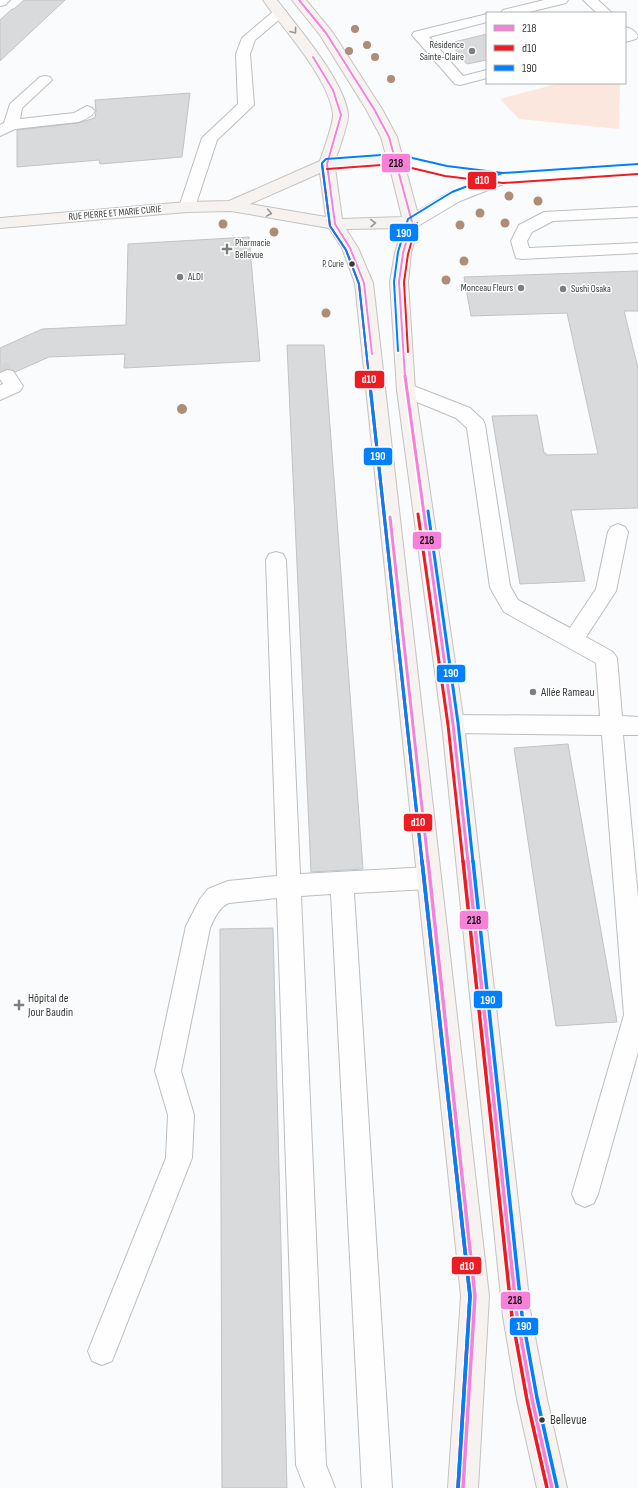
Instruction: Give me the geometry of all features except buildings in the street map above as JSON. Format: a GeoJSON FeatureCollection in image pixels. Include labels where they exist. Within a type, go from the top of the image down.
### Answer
{"type":"FeatureCollection","features":[{"type":"Feature","properties":{"kind":"main road"},"geometry":{"type":"LineString","coordinates":[[270,0],[314,58],[333,90],[339,108],[341,115],[327,164],[335,224],[350,248],[364,283],[475,1296],[463,1488]]}},
{"type":"Feature","properties":{"kind":"main road"},"geometry":{"type":"LineString","coordinates":[[299,0],[326,33],[374,109],[389,137],[412,222],[403,253],[399,282],[406,390],[453,724],[517,1316],[532,1399],[552,1488]]}},
{"type":"Feature","properties":{"kind":"main road","name":"RUE PIERRE ET MARIE CURIE"},"geometry":{"type":"LineString","coordinates":[[231,206],[327,164],[395,159]]}},
{"type":"Feature","properties":{"kind":"main road","name":"RUE PIERRE ET MARIE CURIE"},"geometry":{"type":"LineString","coordinates":[[0,223],[187,207],[231,206],[335,224],[412,222]]}},
{"type":"Feature","properties":{"kind":"street"},"geometry":{"type":"LineString","coordinates":[[512,12],[561,0]]}},
{"type":"Feature","properties":{"kind":"street"},"geometry":{"type":"LineString","coordinates":[[590,0],[603,12]]}},
{"type":"Feature","properties":{"kind":"street"},"geometry":{"type":"LineString","coordinates":[[187,207],[210,138],[246,105],[243,54],[249,38],[280,13]]}},
{"type":"Feature","properties":{"kind":"street"},"geometry":{"type":"LineString","coordinates":[[486,18],[419,35],[460,81],[486,74]]}},
{"type":"Feature","properties":{"kind":"street"},"geometry":{"type":"LineString","coordinates":[[626,24],[638,24]]}},
{"type":"Feature","properties":{"kind":"street"},"geometry":{"type":"LineString","coordinates":[[626,32],[631,36],[626,38]]}},
{"type":"Feature","properties":{"kind":"street"},"geometry":{"type":"LineString","coordinates":[[5,128],[15,107],[45,80]]}},
{"type":"Feature","properties":{"kind":"street"},"geometry":{"type":"LineString","coordinates":[[5,128],[78,117],[87,111]]}},
{"type":"Feature","properties":{"kind":"street","name":"RUE PIERRE ET MARIE CURIE"},"geometry":{"type":"LineString","coordinates":[[395,159],[446,171],[503,178],[638,169]]}},
{"type":"Feature","properties":{"kind":"street","name":"RUE PIERRE ET MARIE CURIE"},"geometry":{"type":"LineString","coordinates":[[412,222],[454,197],[503,178]]}},
{"type":"Feature","properties":{"kind":"street"},"geometry":{"type":"LineString","coordinates":[[638,212],[550,216],[525,229],[519,241],[522,254],[638,248]]}},
{"type":"Feature","properties":{"kind":"street"},"geometry":{"type":"LineString","coordinates":[[0,393],[14,386],[6,376]]}},
{"type":"Feature","properties":{"kind":"street"},"geometry":{"type":"LineString","coordinates":[[406,390],[464,413],[476,426],[500,587],[511,606],[606,658],[636,1015],[585,1194]]}},
{"type":"Feature","properties":{"kind":"street"},"geometry":{"type":"LineString","coordinates":[[573,640],[606,591],[618,532]]}},
{"type":"Feature","properties":{"kind":"street"},"geometry":{"type":"LineString","coordinates":[[276,560],[312,1465],[320,1488]]}},
{"type":"Feature","properties":{"kind":"street"},"geometry":{"type":"LineString","coordinates":[[453,724],[638,726]]}},
{"type":"Feature","properties":{"kind":"street"},"geometry":{"type":"LineString","coordinates":[[102,1351],[179,1158],[181,1115],[168,1071],[198,926],[208,907],[216,897],[228,892],[288,886],[429,878]]}},
{"type":"Feature","properties":{"kind":"street"},"geometry":{"type":"LineString","coordinates":[[342,883],[377,1488]]}},
{"type":"Feature","properties":{"kind":"shaded area"},"geometry":{"type":"Polygon","coordinates":[[[556,84],[620,84],[619,129],[519,119],[500,99],[556,84]]]}},
{"type":"Feature","properties":{"kind":"tunnel"},"geometry":{"type":"LineString","coordinates":[[0,366],[7,376]]}},
{"type":"Feature","properties":{"kind":"transit line","name":"218"},"geometry":{"type":"LineString","coordinates":[[299,0],[326,33],[374,109],[389,137],[412,222],[403,253],[399,282],[406,390],[453,724],[517,1316],[532,1399],[552,1488]]}},
{"type":"Feature","properties":{"kind":"transit line","name":"218"},"geometry":{"type":"LineString","coordinates":[[313,57],[333,90],[341,115],[327,164],[335,224],[350,248],[364,283],[372,354]]}},
{"type":"Feature","properties":{"kind":"transit line","name":"190"},"geometry":{"type":"LineString","coordinates":[[458,1488],[470,1296],[359,284],[346,250],[330,226],[322,163],[326,159],[395,154],[447,166],[503,173],[638,164]]}},
{"type":"Feature","properties":{"kind":"transit line","name":"d10"},"geometry":{"type":"LineString","coordinates":[[327,169],[395,164],[445,176],[503,183],[638,174]]}},
{"type":"Feature","properties":{"kind":"transit line","name":"d10"},"geometry":{"type":"LineString","coordinates":[[322,165],[330,226],[346,250],[359,284],[470,1296],[458,1488]]}},
{"type":"Feature","properties":{"kind":"transit line","name":"190"},"geometry":{"type":"LineString","coordinates":[[398,351],[394,282],[398,252],[408,219],[452,192],[502,173]]}},
{"type":"Feature","properties":{"kind":"transit line","name":"d10"},"geometry":{"type":"LineString","coordinates":[[408,352],[404,282],[408,254],[417,223]]}},
{"type":"Feature","properties":{"kind":"transit line","name":"190"},"geometry":{"type":"LineString","coordinates":[[428,511],[458,723],[522,1315],[537,1398],[557,1487]]}},
{"type":"Feature","properties":{"kind":"transit line","name":"d10"},"geometry":{"type":"LineString","coordinates":[[418,514],[448,725],[512,1317],[527,1400],[547,1488]]}},
{"type":"Feature","properties":{"kind":"transit line","name":"218"},"geometry":{"type":"LineString","coordinates":[[390,517],[475,1296],[463,1488]]}},
{"type":"Feature","properties":{"kind":"place","name":"Résidence Sainte-Claire"},"geometry":{"type":"Point","coordinates":[472,51]}},
{"type":"Feature","properties":{"kind":"place","name":"Pharmacie Bellevue"},"geometry":{"type":"Point","coordinates":[227,249]}},
{"type":"Feature","properties":{"kind":"place","name":"P. Curie"},"geometry":{"type":"Point","coordinates":[352,264]}},
{"type":"Feature","properties":{"kind":"place","name":"ALDI"},"geometry":{"type":"Point","coordinates":[180,277]}},
{"type":"Feature","properties":{"kind":"place","name":"Monceau Fleurs"},"geometry":{"type":"Point","coordinates":[521,288]}},
{"type":"Feature","properties":{"kind":"place","name":"Sushi Osaka"},"geometry":{"type":"Point","coordinates":[563,289]}},
{"type":"Feature","properties":{"kind":"place","name":"Allée Rameau"},"geometry":{"type":"Point","coordinates":[533,692]}},
{"type":"Feature","properties":{"kind":"place","name":"Hôpital de Jour Baudin"},"geometry":{"type":"Point","coordinates":[19,1005]}},
{"type":"Feature","properties":{"kind":"place","name":"Bellevue"},"geometry":{"type":"Point","coordinates":[542,1420]}}]}
